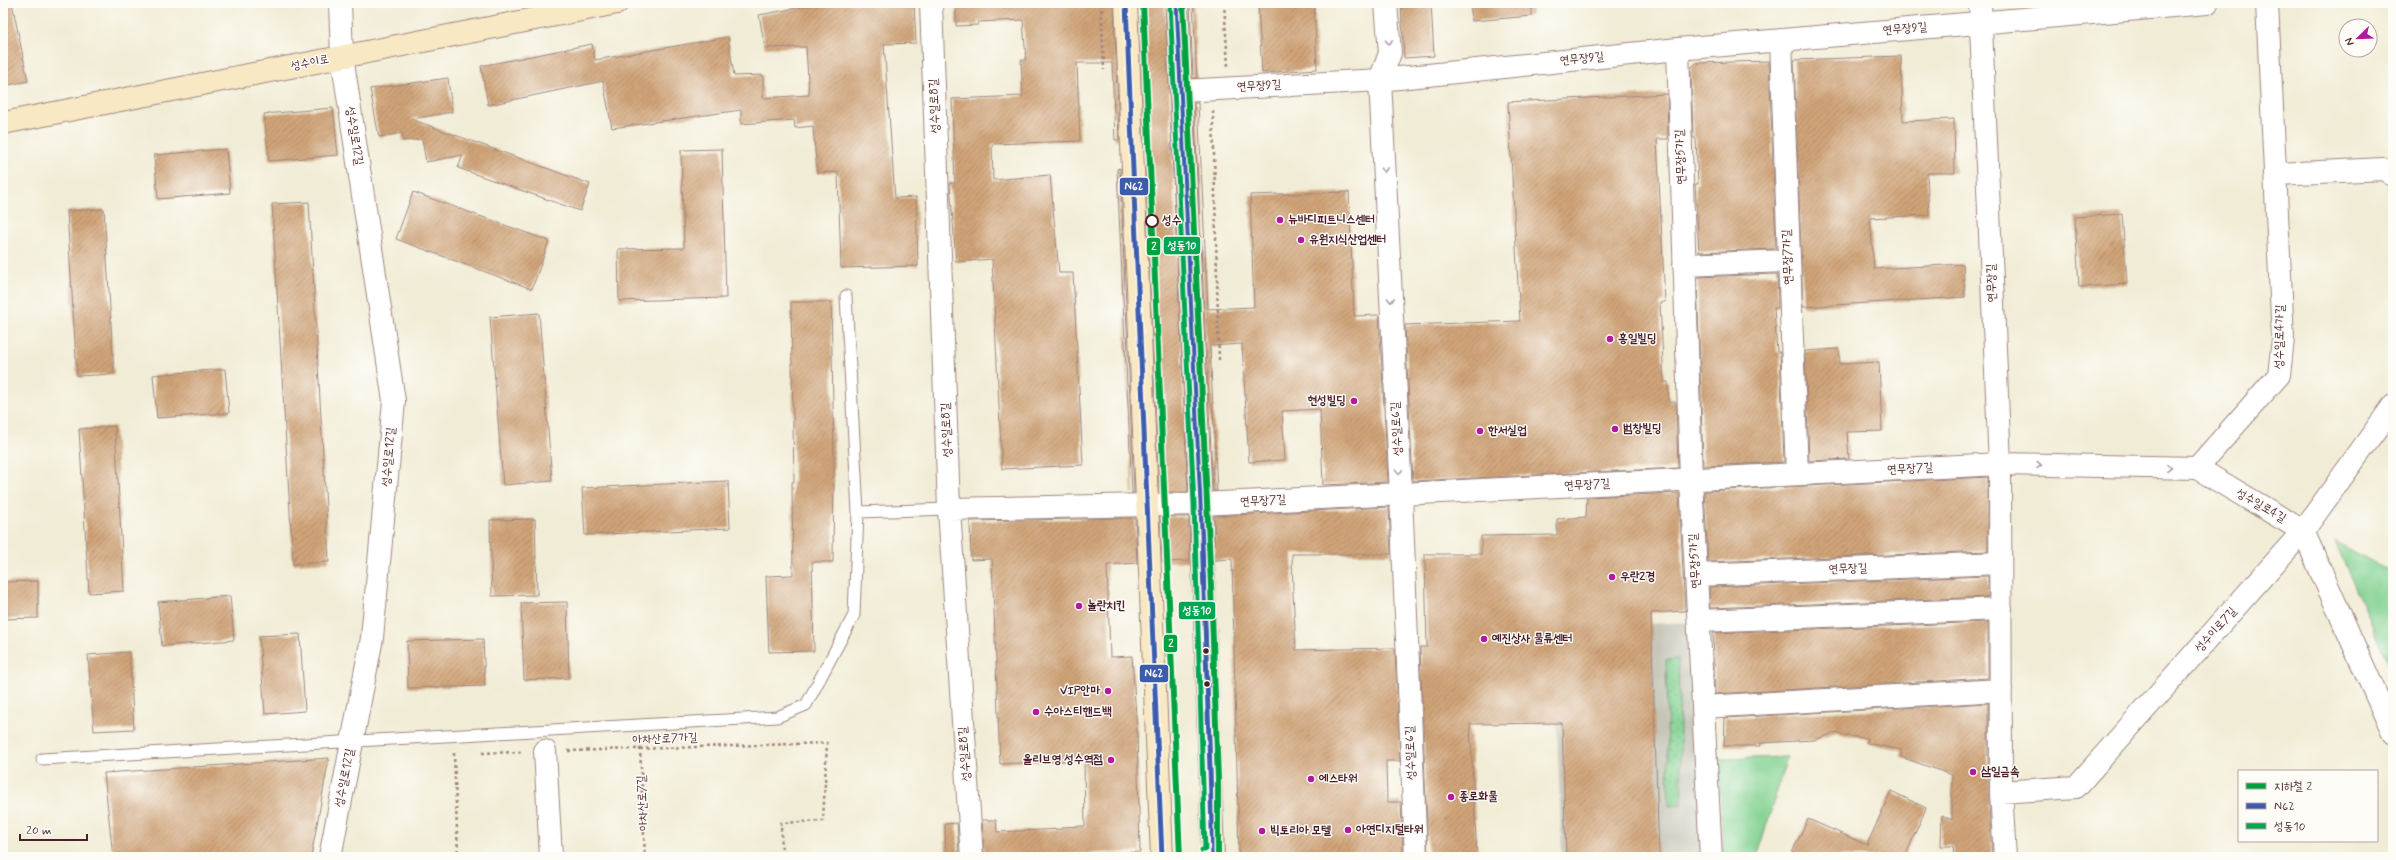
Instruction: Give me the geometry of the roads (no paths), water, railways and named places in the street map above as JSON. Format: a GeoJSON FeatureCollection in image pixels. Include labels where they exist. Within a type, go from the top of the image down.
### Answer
{"type":"FeatureCollection","features":[{"type":"Feature","properties":{"kind":"main road","name":"성수이로"},"geometry":{"type":"LineString","coordinates":[[3,123],[617,3]]}},
{"type":"Feature","properties":{"kind":"main road"},"geometry":{"type":"LineString","coordinates":[[1126,3],[1162,857]]}},
{"type":"Feature","properties":{"kind":"main road"},"geometry":{"type":"LineString","coordinates":[[1177,3],[1201,504],[1210,857]]}},
{"type":"Feature","properties":{"kind":"street","name":"성수일로12길"},"geometry":{"type":"LineString","coordinates":[[330,857],[372,638],[394,401],[342,56],[340,3]]}},
{"type":"Feature","properties":{"kind":"street","name":"성수일로8길"},"geometry":{"type":"LineString","coordinates":[[931,3],[950,509],[972,857]]}},
{"type":"Feature","properties":{"kind":"street","name":"성수일로6길"},"geometry":{"type":"LineString","coordinates":[[1386,3],[1390,53],[1380,80],[1416,857]]}},
{"type":"Feature","properties":{"kind":"street","name":"연무장9길"},"geometry":{"type":"LineString","coordinates":[[1182,91],[1380,80],[1678,49],[1781,40],[1981,13],[2207,3]]}},
{"type":"Feature","properties":{"kind":"street","name":"성수일로4가길"},"geometry":{"type":"LineString","coordinates":[[2197,468],[2279,375],[2283,339],[2267,3]]}},
{"type":"Feature","properties":{"kind":"street","name":"연무장길"},"geometry":{"type":"LineString","coordinates":[[1981,13],[2000,464],[2001,792],[2004,857]]}},
{"type":"Feature","properties":{"kind":"street","name":"연무장7가길"},"geometry":{"type":"LineString","coordinates":[[1781,40],[1797,474]]}},
{"type":"Feature","properties":{"kind":"street","name":"연무장5가길"},"geometry":{"type":"LineString","coordinates":[[1678,49],[1691,480],[1711,857]]}},
{"type":"Feature","properties":{"kind":"street"},"geometry":{"type":"LineString","coordinates":[[2275,174],[2384,169],[2393,175]]}},
{"type":"Feature","properties":{"kind":"street"},"geometry":{"type":"LineString","coordinates":[[1684,265],[1788,261]]}},
{"type":"Feature","properties":{"kind":"street","name":"성수이로7길"},"geometry":{"type":"LineString","coordinates":[[2001,792],[2076,787],[2303,531],[2393,406]]}},
{"type":"Feature","properties":{"kind":"street","name":"연무장7길"},"geometry":{"type":"LineString","coordinates":[[950,509],[1201,504],[2000,464]]}},
{"type":"Feature","properties":{"kind":"street","name":"성수일로4길"},"geometry":{"type":"LineString","coordinates":[[2000,464],[2197,468],[2303,531]]}},
{"type":"Feature","properties":{"kind":"street"},"geometry":{"type":"LineString","coordinates":[[2303,531],[2393,733]]}},
{"type":"Feature","properties":{"kind":"street","name":"연무장길"},"geometry":{"type":"LineString","coordinates":[[1696,576],[2000,563]]}},
{"type":"Feature","properties":{"kind":"street"},"geometry":{"type":"LineString","coordinates":[[1698,621],[2001,609]]}},
{"type":"Feature","properties":{"kind":"street"},"geometry":{"type":"LineString","coordinates":[[1703,707],[2001,690]]}},
{"type":"Feature","properties":{"kind":"street"},"geometry":{"type":"LineString","coordinates":[[545,751],[551,857]]}},
{"type":"Feature","properties":{"kind":"lane"},"geometry":{"type":"LineString","coordinates":[[42,759],[777,717],[806,705],[854,615],[858,512],[846,296]]}},
{"type":"Feature","properties":{"kind":"lane"},"geometry":{"type":"LineString","coordinates":[[858,512],[950,509]]}},
{"type":"Feature","properties":{"kind":"metro line","name":"2"},"geometry":{"type":"LineString","coordinates":[[1143,3],[1180,857]]}},
{"type":"Feature","properties":{"kind":"metro line","name":"2"},"geometry":{"type":"LineString","coordinates":[[1183,3],[1211,586],[1218,780],[1218,857]]}},
{"type":"Feature","properties":{"kind":"place","name":"뉴바디피트니스센터"},"geometry":{"type":"Point","coordinates":[1280,220]}},
{"type":"Feature","properties":{"kind":"place","name":"성수"},"geometry":{"type":"Point","coordinates":[1152,221]}},
{"type":"Feature","properties":{"kind":"place","name":"유원지식산업센터"},"geometry":{"type":"Point","coordinates":[1301,240]}},
{"type":"Feature","properties":{"kind":"place","name":"홍일빌딩"},"geometry":{"type":"Point","coordinates":[1610,339]}},
{"type":"Feature","properties":{"kind":"place","name":"현성빌딩"},"geometry":{"type":"Point","coordinates":[1354,401]}},
{"type":"Feature","properties":{"kind":"place","name":"범창빌딩"},"geometry":{"type":"Point","coordinates":[1615,429]}},
{"type":"Feature","properties":{"kind":"place","name":"한서실업"},"geometry":{"type":"Point","coordinates":[1480,431]}},
{"type":"Feature","properties":{"kind":"place","name":"우란2경"},"geometry":{"type":"Point","coordinates":[1612,577]}},
{"type":"Feature","properties":{"kind":"place","name":"놀란치킨"},"geometry":{"type":"Point","coordinates":[1079,606]}},
{"type":"Feature","properties":{"kind":"place","name":"예진상사 물류센터"},"geometry":{"type":"Point","coordinates":[1484,639]}},
{"type":"Feature","properties":{"kind":"place","name":"VIP안마"},"geometry":{"type":"Point","coordinates":[1108,691]}},
{"type":"Feature","properties":{"kind":"place","name":"수아스티핸드백"},"geometry":{"type":"Point","coordinates":[1036,712]}},
{"type":"Feature","properties":{"kind":"place","name":"올리브영 성수역점"},"geometry":{"type":"Point","coordinates":[1111,760]}},
{"type":"Feature","properties":{"kind":"place","name":"삼일금속"},"geometry":{"type":"Point","coordinates":[1973,772]}},
{"type":"Feature","properties":{"kind":"place","name":"에스타워"},"geometry":{"type":"Point","coordinates":[1311,779]}},
{"type":"Feature","properties":{"kind":"place","name":"종로화물"},"geometry":{"type":"Point","coordinates":[1451,797]}},
{"type":"Feature","properties":{"kind":"place","name":"아연디지털타워"},"geometry":{"type":"Point","coordinates":[1348,830]}},
{"type":"Feature","properties":{"kind":"place","name":"빅토리아 모텔"},"geometry":{"type":"Point","coordinates":[1262,831]}}]}
